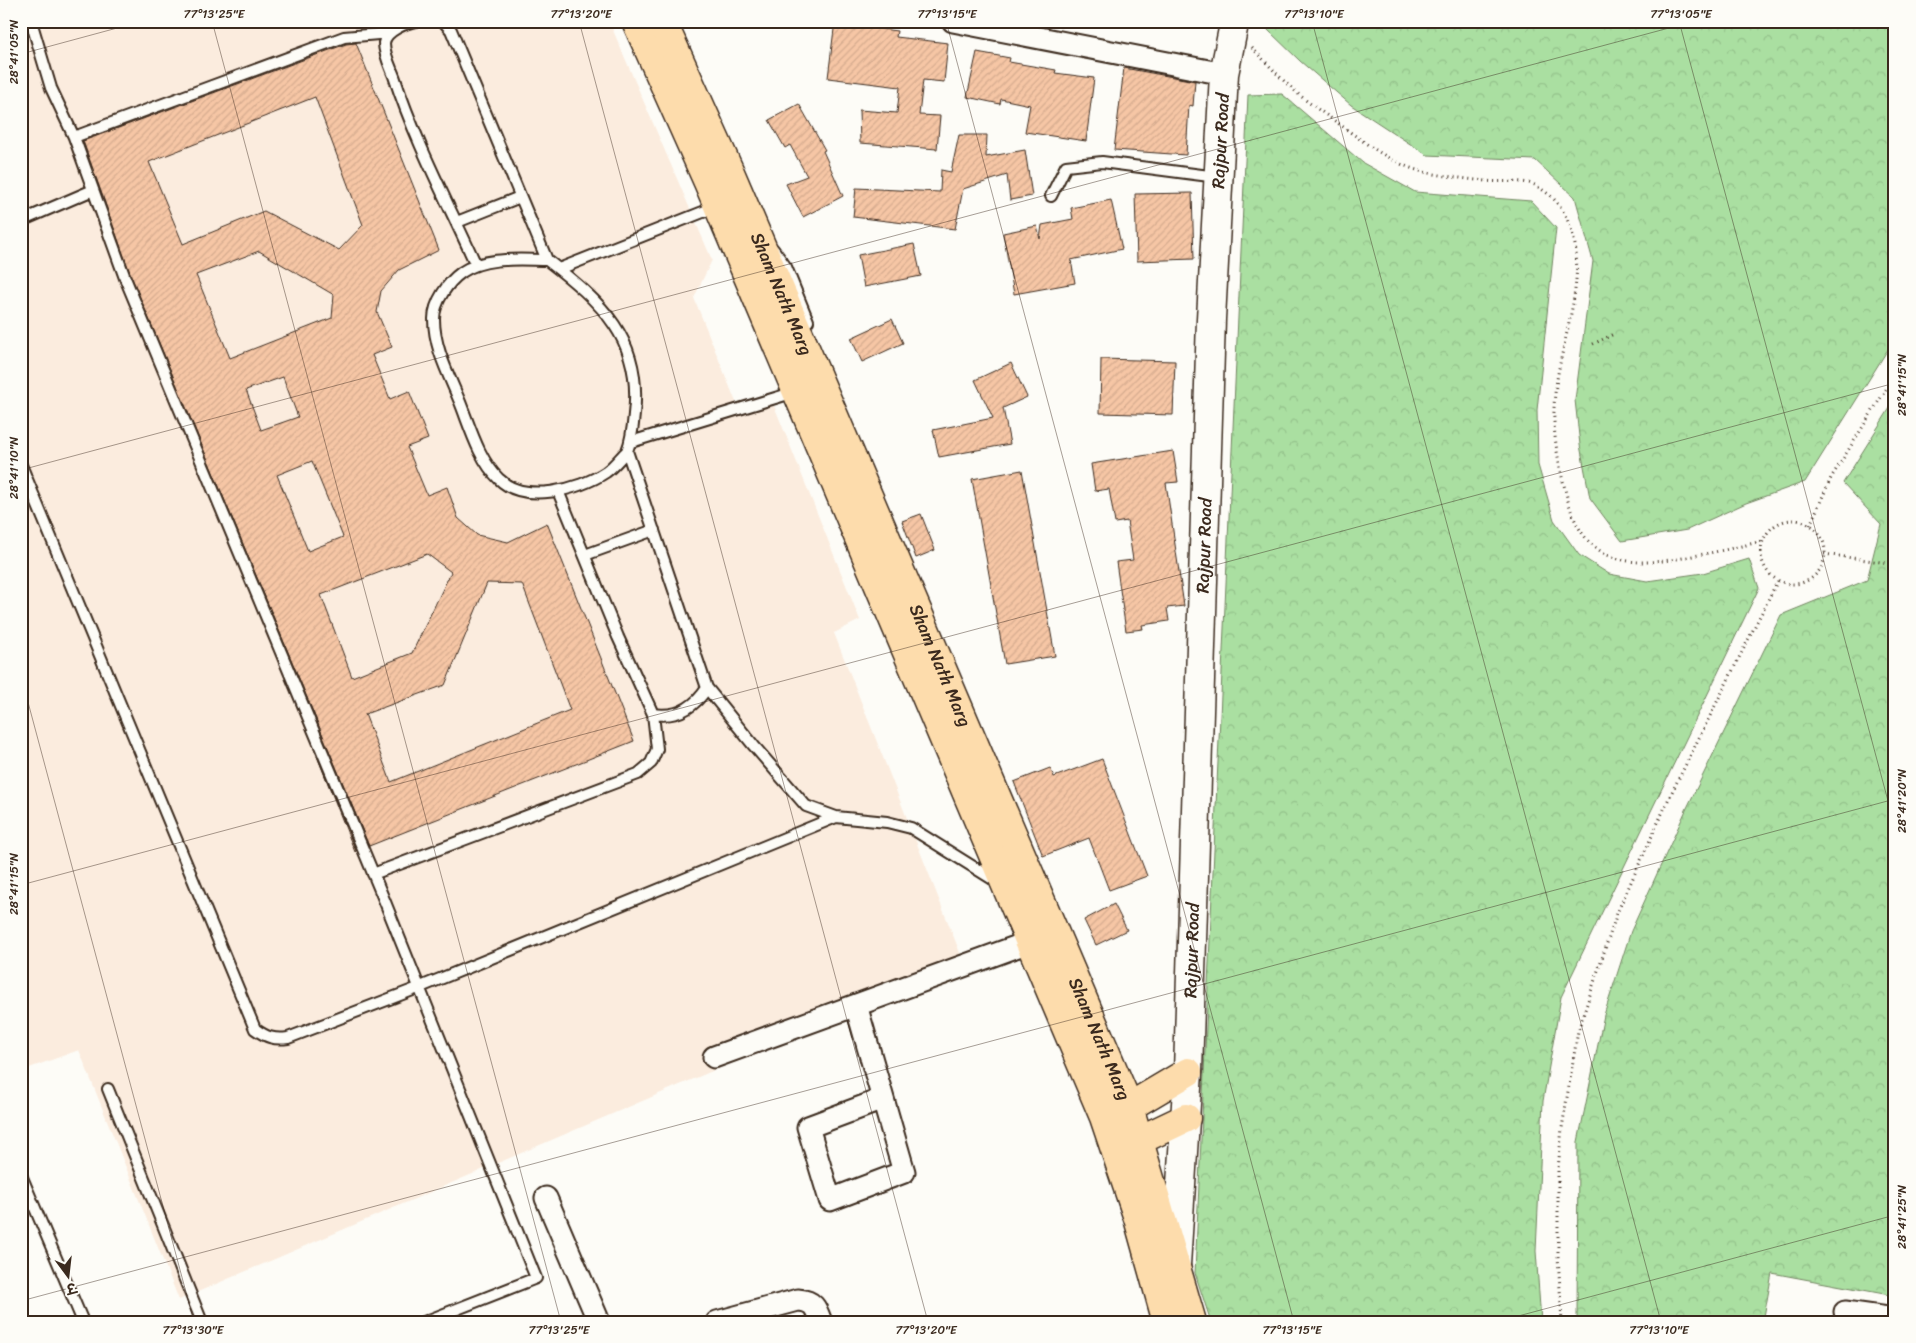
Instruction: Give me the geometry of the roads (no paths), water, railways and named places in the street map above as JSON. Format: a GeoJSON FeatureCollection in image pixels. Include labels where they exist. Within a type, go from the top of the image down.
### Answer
{"type":"FeatureCollection","features":[{"type":"Feature","properties":{"kind":"main road","name":"Sham Nath Marg"},"geometry":{"type":"LineString","coordinates":[[636,21],[729,202],[755,231],[807,387],[890,548],[1019,883],[1029,942],[1104,1117],[1127,1146],[1176,1271],[1192,1322]]}},
{"type":"Feature","properties":{"kind":"main road","name":"Sham Nath Marg"},"geometry":{"type":"LineString","coordinates":[[662,21],[729,202],[1019,883],[1129,1107],[1127,1146],[1138,1218],[1167,1322]]}},
{"type":"Feature","properties":{"kind":"main road"},"geometry":{"type":"LineString","coordinates":[[1104,1117],[1129,1107],[1188,1072]]}},
{"type":"Feature","properties":{"kind":"main road"},"geometry":{"type":"LineString","coordinates":[[1127,1146],[1186,1118]]}},
{"type":"Feature","properties":{"kind":"street"},"geometry":{"type":"LineString","coordinates":[[953,21],[1224,74]]}},
{"type":"Feature","properties":{"kind":"street","name":"Rajpur Road"},"geometry":{"type":"LineString","coordinates":[[1176,1271],[1188,1072],[1210,319],[1224,74],[1233,25]]}},
{"type":"Feature","properties":{"kind":"street"},"geometry":{"type":"LineString","coordinates":[[714,1057],[1029,942]]}},
{"type":"Feature","properties":{"kind":"street"},"geometry":{"type":"LineString","coordinates":[[856,1005],[904,1172],[830,1200],[808,1128],[883,1100]]}},
{"type":"Feature","properties":{"kind":"street"},"geometry":{"type":"LineString","coordinates":[[546,1198],[599,1322]]}},
{"type":"Feature","properties":{"kind":"street"},"geometry":{"type":"LineString","coordinates":[[717,1322],[798,1300],[808,1300],[815,1306],[821,1322]]}},
{"type":"Feature","properties":{"kind":"street"},"geometry":{"type":"LineString","coordinates":[[1845,1312],[1895,1319]]}},
{"type":"Feature","properties":{"kind":"lane"},"geometry":{"type":"LineString","coordinates":[[30,21],[51,88],[74,138],[125,278],[373,874],[536,1278],[424,1322]]}},
{"type":"Feature","properties":{"kind":"lane"},"geometry":{"type":"LineString","coordinates":[[74,138],[344,36],[390,33],[411,22],[417,21]]}},
{"type":"Feature","properties":{"kind":"lane"},"geometry":{"type":"LineString","coordinates":[[445,22],[547,260],[608,313],[626,344],[634,373],[636,401],[629,446],[654,530],[707,688],[806,806],[836,817],[887,822],[911,828],[1019,883]]}},
{"type":"Feature","properties":{"kind":"lane"},"geometry":{"type":"LineString","coordinates":[[390,33],[384,43],[400,97],[476,265]]}},
{"type":"Feature","properties":{"kind":"lane"},"geometry":{"type":"LineString","coordinates":[[1051,196],[1066,166],[1102,162],[1218,177]]}},
{"type":"Feature","properties":{"kind":"lane"},"geometry":{"type":"LineString","coordinates":[[21,221],[93,190]]}},
{"type":"Feature","properties":{"kind":"lane"},"geometry":{"type":"LineString","coordinates":[[457,222],[520,197]]}},
{"type":"Feature","properties":{"kind":"lane"},"geometry":{"type":"LineString","coordinates":[[558,268],[729,202]]}},
{"type":"Feature","properties":{"kind":"lane"},"geometry":{"type":"LineString","coordinates":[[755,231],[783,261],[812,330]]}},
{"type":"Feature","properties":{"kind":"lane"},"geometry":{"type":"LineString","coordinates":[[547,260],[493,261],[476,265],[462,272],[445,289],[437,303],[433,318],[436,345],[477,444],[499,480],[519,490],[539,493],[558,491],[606,472],[629,446],[807,387]]}},
{"type":"Feature","properties":{"kind":"lane"},"geometry":{"type":"LineString","coordinates":[[21,465],[255,1029],[265,1036],[276,1040],[288,1038],[418,988],[836,817]]}},
{"type":"Feature","properties":{"kind":"lane"},"geometry":{"type":"LineString","coordinates":[[867,465],[886,510],[890,548]]}},
{"type":"Feature","properties":{"kind":"lane"},"geometry":{"type":"LineString","coordinates":[[373,874],[638,774],[651,763],[658,749],[653,714],[640,688],[558,491]]}},
{"type":"Feature","properties":{"kind":"lane"},"geometry":{"type":"LineString","coordinates":[[585,555],[654,530]]}},
{"type":"Feature","properties":{"kind":"lane"},"geometry":{"type":"LineString","coordinates":[[653,714],[668,716],[684,712],[700,700],[707,688]]}},
{"type":"Feature","properties":{"kind":"lane"},"geometry":{"type":"LineString","coordinates":[[108,1089],[202,1322]]}},
{"type":"Feature","properties":{"kind":"lane"},"geometry":{"type":"LineString","coordinates":[[21,1175],[83,1322]]}}]}
